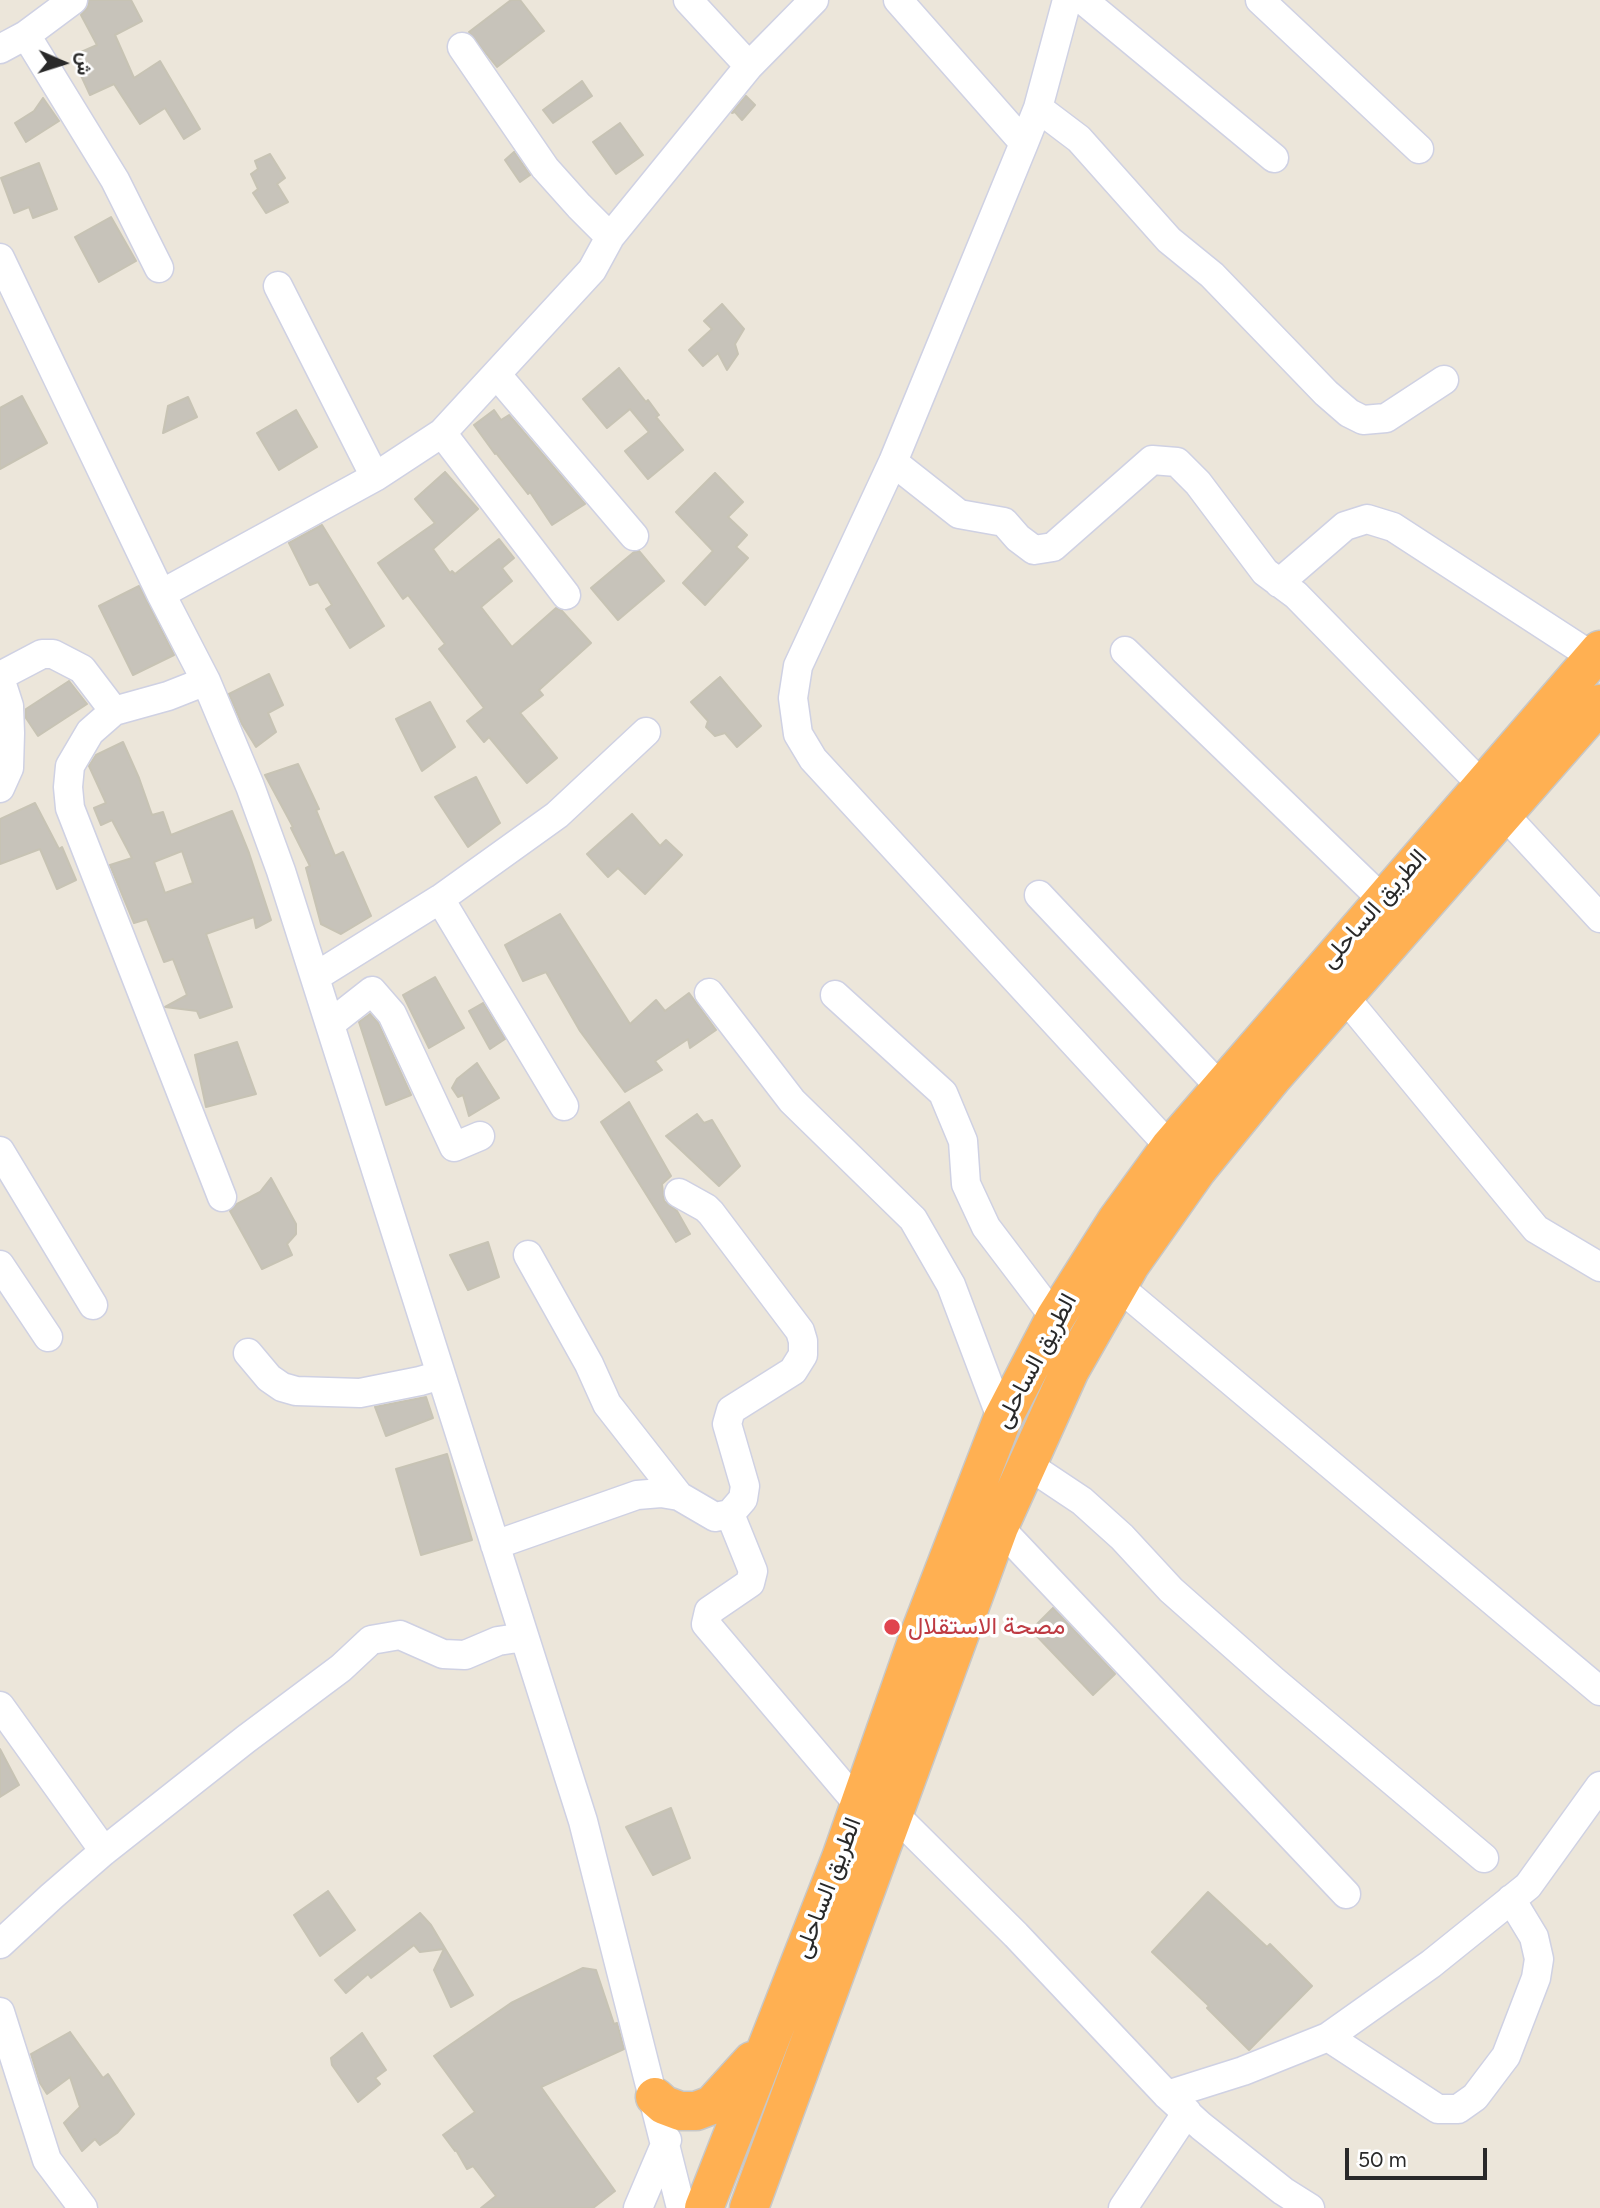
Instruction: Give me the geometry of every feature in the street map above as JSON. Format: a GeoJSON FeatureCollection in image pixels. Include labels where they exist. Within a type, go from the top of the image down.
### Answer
{"type":"FeatureCollection","features":[{"type":"Feature","properties":{"kind":"highway","name":"الطريق الساحلى"},"geometry":{"type":"LineString","coordinates":[[704,2208],[841,1858],[876,1809],[1026,1463],[1070,1370],[1130,1265],[1198,1171],[1272,1078],[1344,996],[1493,799],[1597,654]]}},
{"type":"Feature","properties":{"kind":"highway","name":"الطريق الساحلى"},"geometry":{"type":"LineString","coordinates":[[749,2208],[876,1809],[918,1638],[1002,1420],[1055,1318],[1118,1220],[1170,1147],[1382,899],[1600,704]]}},
{"type":"Feature","properties":{"kind":"highway"},"geometry":{"type":"LineString","coordinates":[[654,2097],[664,2105],[680,2111],[696,2111],[712,2105],[767,2044]]}},
{"type":"Feature","properties":{"kind":"street"},"geometry":{"type":"LineString","coordinates":[[0,49],[26,35],[73,0]]}},
{"type":"Feature","properties":{"kind":"street"},"geometry":{"type":"LineString","coordinates":[[688,0],[749,66]]}},
{"type":"Feature","properties":{"kind":"street"},"geometry":{"type":"LineString","coordinates":[[161,594],[375,477],[442,433],[592,271],[610,237],[749,66],[814,0]]}},
{"type":"Feature","properties":{"kind":"street"},"geometry":{"type":"LineString","coordinates":[[898,0],[1024,143]]}},
{"type":"Feature","properties":{"kind":"street"},"geometry":{"type":"LineString","coordinates":[[1067,0],[1038,108],[893,462],[798,666],[793,698],[798,734],[822,769],[1170,1147]]}},
{"type":"Feature","properties":{"kind":"street"},"geometry":{"type":"LineString","coordinates":[[1083,0],[1274,158]]}},
{"type":"Feature","properties":{"kind":"street"},"geometry":{"type":"LineString","coordinates":[[1260,0],[1419,149]]}},
{"type":"Feature","properties":{"kind":"street"},"geometry":{"type":"LineString","coordinates":[[26,35],[115,180],[159,268]]}},
{"type":"Feature","properties":{"kind":"street"},"geometry":{"type":"LineString","coordinates":[[462,47],[545,168],[610,237]]}},
{"type":"Feature","properties":{"kind":"street"},"geometry":{"type":"LineString","coordinates":[[1038,108],[1079,139],[1169,240],[1212,275],[1326,393],[1349,413],[1363,420],[1386,418],[1444,380]]}},
{"type":"Feature","properties":{"kind":"street"},"geometry":{"type":"LineString","coordinates":[[1,266],[206,681],[250,786],[281,871],[583,1821],[681,2208]]}},
{"type":"Feature","properties":{"kind":"street"},"geometry":{"type":"LineString","coordinates":[[278,286],[375,477]]}},
{"type":"Feature","properties":{"kind":"street"},"geometry":{"type":"LineString","coordinates":[[497,375],[634,536]]}},
{"type":"Feature","properties":{"kind":"street"},"geometry":{"type":"LineString","coordinates":[[442,433],[566,595]]}},
{"type":"Feature","properties":{"kind":"street"},"geometry":{"type":"LineString","coordinates":[[893,462],[959,514],[1004,522],[1018,538],[1034,550],[1053,547],[1152,460],[1177,462],[1198,482],[1265,572],[1296,595],[1493,799],[1600,918]]}},
{"type":"Feature","properties":{"kind":"street"},"geometry":{"type":"LineString","coordinates":[[1279,583],[1345,526],[1367,519],[1393,527],[1597,654]]}},
{"type":"Feature","properties":{"kind":"street"},"geometry":{"type":"LineString","coordinates":[[1125,651],[1382,899]]}},
{"type":"Feature","properties":{"kind":"street"},"geometry":{"type":"LineString","coordinates":[[0,788],[9,768],[10,733],[9,706],[0,677],[42,654],[53,654],[82,669],[114,710]]}},
{"type":"Feature","properties":{"kind":"street"},"geometry":{"type":"LineString","coordinates":[[206,681],[168,696],[114,710],[90,732],[70,766],[68,787],[70,808],[222,1197]]}},
{"type":"Feature","properties":{"kind":"street"},"geometry":{"type":"LineString","coordinates":[[315,977],[440,900],[556,815],[646,732]]}},
{"type":"Feature","properties":{"kind":"street"},"geometry":{"type":"LineString","coordinates":[[1039,895],[1220,1087]]}},
{"type":"Feature","properties":{"kind":"street"},"geometry":{"type":"LineString","coordinates":[[440,900],[564,1106]]}},
{"type":"Feature","properties":{"kind":"street"},"geometry":{"type":"LineString","coordinates":[[330,1024],[372,990],[392,1014],[454,1147],[480,1136]]}},
{"type":"Feature","properties":{"kind":"street"},"geometry":{"type":"LineString","coordinates":[[709,993],[792,1101],[913,1219],[951,1285],[1002,1420]]}},
{"type":"Feature","properties":{"kind":"street"},"geometry":{"type":"LineString","coordinates":[[835,995],[943,1093],[963,1141],[965,1184],[986,1227],[1055,1318]]}},
{"type":"Feature","properties":{"kind":"street"},"geometry":{"type":"LineString","coordinates":[[1344,996],[1536,1229],[1600,1266]]}},
{"type":"Feature","properties":{"kind":"street"},"geometry":{"type":"LineString","coordinates":[[0,1151],[93,1306]]}},
{"type":"Feature","properties":{"kind":"street"},"geometry":{"type":"LineString","coordinates":[[495,1545],[637,1495],[661,1493],[679,1496],[715,1517],[730,1514],[743,1499],[746,1486],[727,1424],[731,1410],[793,1371],[803,1354],[803,1341],[800,1331],[712,1213],[679,1193]]}},
{"type":"Feature","properties":{"kind":"street"},"geometry":{"type":"LineString","coordinates":[[528,1255],[589,1364],[607,1404],[679,1496]]}},
{"type":"Feature","properties":{"kind":"street"},"geometry":{"type":"LineString","coordinates":[[0,1265],[48,1337]]}},
{"type":"Feature","properties":{"kind":"street"},"geometry":{"type":"LineString","coordinates":[[1118,1286],[1600,1691]]}},
{"type":"Feature","properties":{"kind":"street"},"geometry":{"type":"LineString","coordinates":[[248,1353],[269,1378],[282,1387],[296,1391],[360,1393],[441,1375]]}},
{"type":"Feature","properties":{"kind":"street"},"geometry":{"type":"LineString","coordinates":[[1026,1463],[1082,1501],[1122,1537],[1171,1590],[1274,1681],[1484,1858]]}},
{"type":"Feature","properties":{"kind":"street"},"geometry":{"type":"LineString","coordinates":[[730,1514],[753,1571],[750,1583],[709,1611],[706,1624],[876,1809],[1016,1935],[1177,2104],[1283,2191],[1310,2208]]}},
{"type":"Feature","properties":{"kind":"street"},"geometry":{"type":"LineString","coordinates":[[999,1527],[1346,1894]]}},
{"type":"Feature","properties":{"kind":"street"},"geometry":{"type":"LineString","coordinates":[[0,1944],[104,1852],[246,1739],[341,1668],[371,1640],[400,1635],[443,1654],[465,1655],[498,1641],[524,1637]]}},
{"type":"Feature","properties":{"kind":"street"},"geometry":{"type":"LineString","coordinates":[[0,1706],[104,1852]]}},
{"type":"Feature","properties":{"kind":"street"},"geometry":{"type":"LineString","coordinates":[[1123,2208],[1177,2104],[1243,2071],[1328,2037],[1431,1964],[1528,1886],[1600,1786]]}},
{"type":"Feature","properties":{"kind":"street"},"geometry":{"type":"LineString","coordinates":[[1328,2037],[1438,2109],[1458,2109],[1475,2097],[1506,2056],[1536,1978],[1539,1959],[1534,1937],[1511,1899]]}},
{"type":"Feature","properties":{"kind":"street"},"geometry":{"type":"LineString","coordinates":[[0,2012],[47,2160],[83,2208]]}},
{"type":"Feature","properties":{"kind":"street"},"geometry":{"type":"LineString","coordinates":[[638,2208],[666,2143],[675,2128],[696,2111]]}},
{"type":"Feature","properties":{"kind":"building"},"geometry":{"type":"Polygon","coordinates":[[[89,0],[131,0],[142,21],[115,35],[134,78],[160,61],[200,129],[184,139],[165,108],[140,124],[114,84],[90,95],[72,56],[97,45],[81,15],[88,7],[89,0]]]}},
{"type":"Feature","properties":{"kind":"building"},"geometry":{"type":"Polygon","coordinates":[[[511,0],[520,0],[544,31],[497,67],[469,32],[511,0]]]}},
{"type":"Feature","properties":{"kind":"building"},"geometry":{"type":"Polygon","coordinates":[[[582,81],[592,96],[553,123],[543,110],[582,81]]]}},
{"type":"Feature","properties":{"kind":"building"},"geometry":{"type":"Polygon","coordinates":[[[746,96],[755,105],[742,120],[735,112],[732,113],[746,96]]]}},
{"type":"Feature","properties":{"kind":"building"},"geometry":{"type":"Polygon","coordinates":[[[43,98],[59,121],[26,142],[15,123],[34,111],[43,98]]]}},
{"type":"Feature","properties":{"kind":"building"},"geometry":{"type":"Polygon","coordinates":[[[620,123],[643,155],[616,174],[593,142],[620,123]]]}},
{"type":"Feature","properties":{"kind":"building"},"geometry":{"type":"Polygon","coordinates":[[[514,152],[530,175],[520,182],[505,160],[514,152]]]}},
{"type":"Feature","properties":{"kind":"building"},"geometry":{"type":"Polygon","coordinates":[[[270,154],[285,178],[277,184],[288,202],[266,213],[253,193],[258,189],[251,174],[258,169],[255,161],[270,154]]]}},
{"type":"Feature","properties":{"kind":"building"},"geometry":{"type":"Polygon","coordinates":[[[39,163],[57,209],[33,218],[29,207],[14,213],[1,178],[39,163]]]}},
{"type":"Feature","properties":{"kind":"building"},"geometry":{"type":"Polygon","coordinates":[[[111,217],[136,261],[99,282],[75,237],[111,217]]]}},
{"type":"Feature","properties":{"kind":"building"},"geometry":{"type":"Polygon","coordinates":[[[722,304],[744,329],[735,344],[738,354],[727,370],[718,353],[703,366],[689,350],[712,329],[704,321],[722,304]]]}},
{"type":"Feature","properties":{"kind":"building"},"geometry":{"type":"Polygon","coordinates":[[[619,368],[646,402],[648,400],[659,415],[656,417],[683,450],[648,479],[625,451],[649,432],[630,409],[607,428],[583,399],[619,368]]]}},
{"type":"Feature","properties":{"kind":"building"},"geometry":{"type":"Polygon","coordinates":[[[22,396],[47,443],[0,469],[0,408],[22,396]]]}},
{"type":"Feature","properties":{"kind":"building"},"geometry":{"type":"Polygon","coordinates":[[[188,397],[197,417],[163,433],[168,406],[188,397]]]}},
{"type":"Feature","properties":{"kind":"building"},"geometry":{"type":"Polygon","coordinates":[[[296,410],[317,447],[279,470],[257,433],[296,410]]]}},
{"type":"Feature","properties":{"kind":"building"},"geometry":{"type":"Polygon","coordinates":[[[494,410],[501,420],[509,415],[585,504],[552,525],[530,492],[528,494],[474,425],[494,410]]]}},
{"type":"Feature","properties":{"kind":"building"},"geometry":{"type":"Polygon","coordinates":[[[445,472],[478,509],[433,549],[450,573],[452,571],[455,574],[499,539],[514,558],[502,568],[512,581],[481,607],[512,647],[556,608],[562,611],[591,643],[539,690],[543,695],[520,713],[557,758],[527,783],[489,737],[484,742],[467,721],[484,708],[439,649],[445,644],[408,595],[403,599],[378,563],[435,523],[415,499],[445,472]]]}},
{"type":"Feature","properties":{"kind":"building"},"geometry":{"type":"Polygon","coordinates":[[[715,473],[743,502],[728,517],[747,535],[736,547],[748,558],[705,605],[683,583],[713,551],[676,512],[715,473]]]}},
{"type":"Feature","properties":{"kind":"building"},"geometry":{"type":"Polygon","coordinates":[[[322,525],[384,626],[350,648],[326,609],[332,605],[318,582],[310,585],[289,543],[322,525]]]}},
{"type":"Feature","properties":{"kind":"building"},"geometry":{"type":"Polygon","coordinates":[[[639,551],[664,581],[618,620],[591,588],[634,552],[639,551]]]}},
{"type":"Feature","properties":{"kind":"building"},"geometry":{"type":"Polygon","coordinates":[[[139,586],[174,655],[133,675],[99,606],[139,586]]]}},
{"type":"Feature","properties":{"kind":"building"},"geometry":{"type":"Polygon","coordinates":[[[269,674],[283,705],[268,713],[276,732],[256,747],[229,694],[269,674]]]}},
{"type":"Feature","properties":{"kind":"building"},"geometry":{"type":"Polygon","coordinates":[[[720,677],[761,726],[737,747],[725,733],[715,736],[706,727],[708,721],[691,702],[720,677]]]}},
{"type":"Feature","properties":{"kind":"building"},"geometry":{"type":"Polygon","coordinates":[[[69,681],[87,704],[38,736],[26,718],[26,709],[69,681]]]}},
{"type":"Feature","properties":{"kind":"building"},"geometry":{"type":"Polygon","coordinates":[[[430,702],[455,747],[422,771],[396,719],[430,702]]]}},
{"type":"Feature","properties":{"kind":"building"},"geometry":{"type":"Polygon","coordinates":[[[123,742],[152,815],[163,812],[171,835],[232,811],[271,920],[256,928],[254,917],[206,934],[232,1007],[200,1018],[197,1011],[165,1007],[187,995],[173,959],[164,962],[147,919],[134,923],[110,865],[132,858],[112,820],[101,825],[94,808],[106,803],[89,766],[96,755],[123,742]],[[182,851],[154,862],[165,893],[193,883],[182,851]]]}},
{"type":"Feature","properties":{"kind":"building"},"geometry":{"type":"Polygon","coordinates":[[[298,764],[319,809],[316,810],[335,856],[343,852],[371,916],[341,934],[321,924],[306,868],[310,866],[265,775],[298,764]]]}},
{"type":"Feature","properties":{"kind":"building"},"geometry":{"type":"Polygon","coordinates":[[[476,777],[500,823],[468,847],[435,797],[476,777]]]}},
{"type":"Feature","properties":{"kind":"building"},"geometry":{"type":"Polygon","coordinates":[[[35,803],[59,849],[62,847],[76,880],[57,889],[40,849],[0,864],[0,819],[35,803]]]}},
{"type":"Feature","properties":{"kind":"building"},"geometry":{"type":"Polygon","coordinates":[[[632,814],[660,846],[666,840],[682,855],[645,894],[618,868],[608,877],[587,854],[632,814]]]}},
{"type":"Feature","properties":{"kind":"building"},"geometry":{"type":"Polygon","coordinates":[[[560,914],[630,1024],[656,1000],[665,1011],[689,993],[716,1030],[690,1048],[688,1039],[655,1061],[662,1070],[625,1092],[580,1031],[546,972],[523,981],[505,945],[560,914]]]}},
{"type":"Feature","properties":{"kind":"building"},"geometry":{"type":"Polygon","coordinates":[[[435,977],[464,1028],[429,1048],[403,995],[435,977]]]}},
{"type":"Feature","properties":{"kind":"building"},"geometry":{"type":"Polygon","coordinates":[[[483,1003],[505,1039],[490,1049],[469,1011],[483,1003]]]}},
{"type":"Feature","properties":{"kind":"building"},"geometry":{"type":"Polygon","coordinates":[[[370,1014],[378,1023],[411,1095],[386,1105],[359,1022],[370,1014]]]}},
{"type":"Feature","properties":{"kind":"building"},"geometry":{"type":"Polygon","coordinates":[[[237,1042],[256,1094],[206,1107],[195,1055],[237,1042]]]}},
{"type":"Feature","properties":{"kind":"building"},"geometry":{"type":"Polygon","coordinates":[[[477,1063],[499,1098],[469,1116],[463,1095],[458,1097],[452,1088],[457,1079],[477,1063]]]}},
{"type":"Feature","properties":{"kind":"building"},"geometry":{"type":"Polygon","coordinates":[[[629,1102],[671,1176],[662,1184],[664,1201],[677,1211],[690,1234],[676,1242],[601,1122],[629,1102]]]}},
{"type":"Feature","properties":{"kind":"building"},"geometry":{"type":"Polygon","coordinates":[[[697,1114],[704,1123],[712,1120],[740,1166],[719,1186],[666,1136],[697,1114]]]}},
{"type":"Feature","properties":{"kind":"building"},"geometry":{"type":"Polygon","coordinates":[[[271,1178],[296,1224],[296,1234],[287,1244],[292,1255],[262,1269],[230,1211],[237,1204],[260,1192],[271,1178]]]}},
{"type":"Feature","properties":{"kind":"building"},"geometry":{"type":"Polygon","coordinates":[[[488,1242],[499,1277],[468,1290],[450,1255],[488,1242]]]}},
{"type":"Feature","properties":{"kind":"building"},"geometry":{"type":"Polygon","coordinates":[[[426,1397],[433,1418],[386,1436],[375,1407],[426,1397]]]}},
{"type":"Feature","properties":{"kind":"building"},"geometry":{"type":"Polygon","coordinates":[[[447,1454],[472,1540],[421,1555],[396,1469],[447,1454]]]}},
{"type":"Feature","properties":{"kind":"building"},"geometry":{"type":"Polygon","coordinates":[[[1053,1608],[1115,1674],[1093,1695],[1031,1630],[1053,1608]]]}},
{"type":"Feature","properties":{"kind":"building"},"geometry":{"type":"Polygon","coordinates":[[[0,1749],[19,1785],[0,1797],[0,1749]]]}},
{"type":"Feature","properties":{"kind":"building"},"geometry":{"type":"Polygon","coordinates":[[[671,1808],[690,1858],[653,1875],[626,1827],[671,1808]]]}},
{"type":"Feature","properties":{"kind":"building"},"geometry":{"type":"Polygon","coordinates":[[[328,1891],[355,1930],[320,1956],[294,1915],[328,1891]]]}},
{"type":"Feature","properties":{"kind":"building"},"geometry":{"type":"Polygon","coordinates":[[[1208,1892],[1267,1947],[1270,1944],[1312,1986],[1249,2050],[1207,2008],[1209,2006],[1152,1952],[1208,1892]]]}},
{"type":"Feature","properties":{"kind":"building"},"geometry":{"type":"Polygon","coordinates":[[[420,1913],[431,1925],[473,1995],[451,2007],[434,1970],[444,1949],[420,1952],[414,1945],[371,1978],[368,1974],[346,1993],[335,1980],[420,1913]]]}},
{"type":"Feature","properties":{"kind":"building"},"geometry":{"type":"Polygon","coordinates":[[[583,1968],[596,1970],[624,2049],[541,2087],[615,2191],[593,2208],[481,2208],[496,2196],[473,2166],[467,2169],[443,2135],[475,2112],[434,2056],[511,2003],[583,1968]]]}},
{"type":"Feature","properties":{"kind":"building"},"geometry":{"type":"Polygon","coordinates":[[[70,2032],[103,2078],[108,2074],[134,2114],[117,2133],[100,2145],[95,2139],[82,2151],[64,2123],[80,2107],[70,2077],[47,2094],[40,2083],[31,2054],[70,2032]]]}},
{"type":"Feature","properties":{"kind":"building"},"geometry":{"type":"Polygon","coordinates":[[[362,2033],[386,2070],[375,2078],[380,2084],[358,2102],[332,2065],[331,2058],[362,2033]]]}},
{"type":"Feature","properties":{"kind":"place","name":"مصحة الاستقلال"},"geometry":{"type":"Point","coordinates":[892,1627]}}]}
